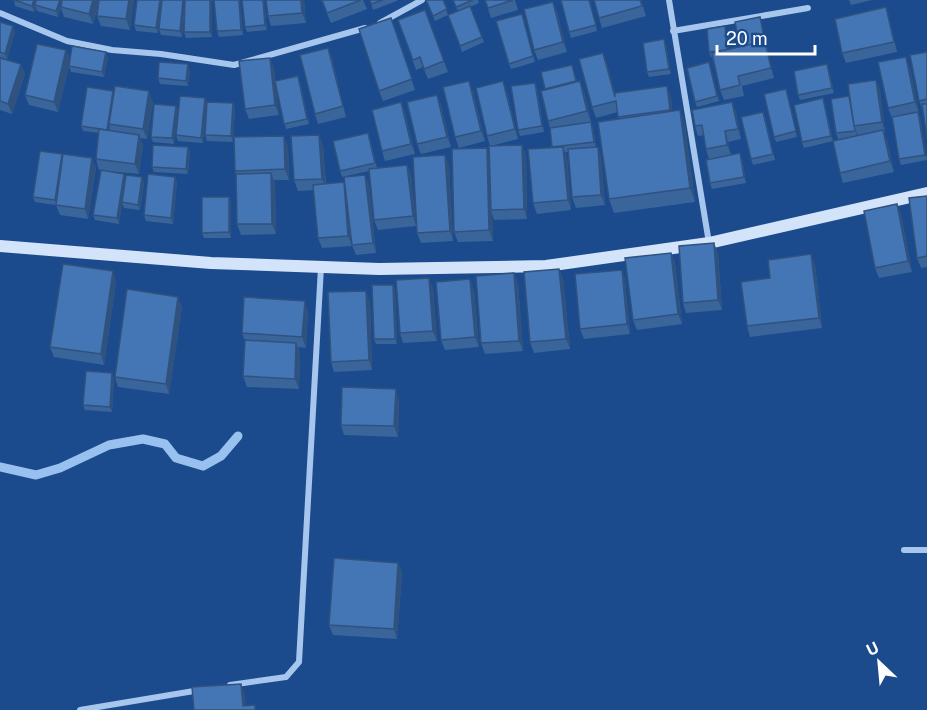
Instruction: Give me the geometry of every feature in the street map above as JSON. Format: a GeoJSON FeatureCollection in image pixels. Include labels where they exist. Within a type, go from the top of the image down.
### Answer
{"type":"FeatureCollection","features":[{"type":"Feature","properties":{"kind":"street"},"geometry":{"type":"LineString","coordinates":[[0,12],[67,41],[112,50],[161,54],[234,65],[382,22],[422,0]]}},
{"type":"Feature","properties":{"kind":"street"},"geometry":{"type":"LineString","coordinates":[[669,0],[709,243]]}},
{"type":"Feature","properties":{"kind":"street"},"geometry":{"type":"LineString","coordinates":[[673,31],[808,8]]}},
{"type":"Feature","properties":{"kind":"street"},"geometry":{"type":"LineString","coordinates":[[0,246],[212,263],[379,269],[546,266],[709,243],[927,193]]}},
{"type":"Feature","properties":{"kind":"street"},"geometry":{"type":"LineString","coordinates":[[218,687],[286,677],[299,662],[321,266]]}},
{"type":"Feature","properties":{"kind":"street"},"geometry":{"type":"LineString","coordinates":[[904,550],[927,550]]}},
{"type":"Feature","properties":{"kind":"street"},"geometry":{"type":"LineString","coordinates":[[80,710],[207,689]]}},
{"type":"Feature","properties":{"kind":"building"},"geometry":{"type":"Polygon","coordinates":[[[14,0],[34,0],[32,6],[14,0]]]}},
{"type":"Feature","properties":{"kind":"building"},"geometry":{"type":"Polygon","coordinates":[[[36,0],[60,0],[56,11],[35,5],[36,0]]]}},
{"type":"Feature","properties":{"kind":"building"},"geometry":{"type":"Polygon","coordinates":[[[62,0],[93,0],[89,14],[61,7],[62,0]]]}},
{"type":"Feature","properties":{"kind":"building"},"geometry":{"type":"Polygon","coordinates":[[[99,0],[129,0],[126,19],[97,16],[99,0]]]}},
{"type":"Feature","properties":{"kind":"building"},"geometry":{"type":"Polygon","coordinates":[[[137,0],[160,0],[156,28],[134,25],[137,0]]]}},
{"type":"Feature","properties":{"kind":"building"},"geometry":{"type":"Polygon","coordinates":[[[162,0],[183,0],[180,31],[159,29],[162,0]]]}},
{"type":"Feature","properties":{"kind":"building"},"geometry":{"type":"Polygon","coordinates":[[[185,0],[210,0],[210,32],[184,32],[185,0]]]}},
{"type":"Feature","properties":{"kind":"building"},"geometry":{"type":"Polygon","coordinates":[[[214,0],[239,0],[241,30],[217,31],[214,0]]]}},
{"type":"Feature","properties":{"kind":"building"},"geometry":{"type":"Polygon","coordinates":[[[242,0],[263,0],[265,25],[245,27],[242,0]]]}},
{"type":"Feature","properties":{"kind":"building"},"geometry":{"type":"Polygon","coordinates":[[[266,0],[301,0],[302,13],[268,16],[266,0]]]}},
{"type":"Feature","properties":{"kind":"building"},"geometry":{"type":"Polygon","coordinates":[[[322,0],[361,0],[327,13],[322,0]]]}},
{"type":"Feature","properties":{"kind":"building"},"geometry":{"type":"Polygon","coordinates":[[[370,0],[383,0],[371,4],[370,0]]]}},
{"type":"Feature","properties":{"kind":"building"},"geometry":{"type":"Polygon","coordinates":[[[426,0],[443,0],[447,9],[433,16],[426,0]]]}},
{"type":"Feature","properties":{"kind":"building"},"geometry":{"type":"Polygon","coordinates":[[[453,0],[473,0],[456,7],[453,0]]]}},
{"type":"Feature","properties":{"kind":"building"},"geometry":{"type":"Polygon","coordinates":[[[485,0],[513,0],[488,8],[485,0]]]}},
{"type":"Feature","properties":{"kind":"building"},"geometry":{"type":"Polygon","coordinates":[[[561,0],[589,0],[596,25],[569,32],[561,0]]]}},
{"type":"Feature","properties":{"kind":"building"},"geometry":{"type":"Polygon","coordinates":[[[594,0],[640,0],[642,6],[599,18],[594,0]]]}},
{"type":"Feature","properties":{"kind":"building"},"geometry":{"type":"Polygon","coordinates":[[[553,2],[563,42],[534,50],[524,9],[553,2]]]}},
{"type":"Feature","properties":{"kind":"building"},"geometry":{"type":"Polygon","coordinates":[[[470,6],[482,37],[460,46],[448,15],[470,6]]]}},
{"type":"Feature","properties":{"kind":"building"},"geometry":{"type":"Polygon","coordinates":[[[886,7],[894,42],[842,53],[835,19],[886,7]]]}},
{"type":"Feature","properties":{"kind":"building"},"geometry":{"type":"Polygon","coordinates":[[[425,10],[444,61],[424,69],[420,57],[413,60],[398,20],[425,10]]]}},
{"type":"Feature","properties":{"kind":"building"},"geometry":{"type":"Polygon","coordinates":[[[522,14],[533,56],[509,64],[496,21],[522,14]]]}},
{"type":"Feature","properties":{"kind":"building"},"geometry":{"type":"Polygon","coordinates":[[[760,17],[765,42],[740,47],[735,22],[760,17]]]}},
{"type":"Feature","properties":{"kind":"building"},"geometry":{"type":"Polygon","coordinates":[[[391,18],[412,79],[379,91],[359,29],[391,18]]]}},
{"type":"Feature","properties":{"kind":"building"},"geometry":{"type":"Polygon","coordinates":[[[0,22],[13,26],[5,54],[0,52],[0,22]]]}},
{"type":"Feature","properties":{"kind":"building"},"geometry":{"type":"Polygon","coordinates":[[[725,26],[727,50],[709,52],[707,29],[725,26]]]}},
{"type":"Feature","properties":{"kind":"building"},"geometry":{"type":"Polygon","coordinates":[[[664,39],[669,69],[647,72],[643,43],[664,39]]]}},
{"type":"Feature","properties":{"kind":"building"},"geometry":{"type":"Polygon","coordinates":[[[765,41],[771,68],[738,76],[740,85],[720,90],[712,53],[765,41]]]}},
{"type":"Feature","properties":{"kind":"building"},"geometry":{"type":"Polygon","coordinates":[[[37,44],[66,50],[54,102],[25,95],[37,44]]]}},
{"type":"Feature","properties":{"kind":"building"},"geometry":{"type":"Polygon","coordinates":[[[72,46],[106,52],[102,72],[69,66],[72,46]]]}},
{"type":"Feature","properties":{"kind":"building"},"geometry":{"type":"Polygon","coordinates":[[[328,48],[343,106],[315,114],[300,55],[328,48]]]}},
{"type":"Feature","properties":{"kind":"building"},"geometry":{"type":"Polygon","coordinates":[[[927,52],[927,99],[919,101],[910,55],[927,52]]]}},
{"type":"Feature","properties":{"kind":"building"},"geometry":{"type":"Polygon","coordinates":[[[603,53],[615,97],[615,93],[667,86],[670,110],[618,117],[616,101],[592,107],[579,59],[603,53]]]}},
{"type":"Feature","properties":{"kind":"building"},"geometry":{"type":"Polygon","coordinates":[[[906,57],[915,102],[888,108],[878,62],[906,57]]]}},
{"type":"Feature","properties":{"kind":"building"},"geometry":{"type":"Polygon","coordinates":[[[0,58],[21,64],[8,104],[0,101],[0,58]]]}},
{"type":"Feature","properties":{"kind":"building"},"geometry":{"type":"Polygon","coordinates":[[[270,58],[275,105],[245,109],[239,61],[270,58]]]}},
{"type":"Feature","properties":{"kind":"building"},"geometry":{"type":"Polygon","coordinates":[[[159,62],[188,64],[186,81],[158,78],[159,62]]]}},
{"type":"Feature","properties":{"kind":"building"},"geometry":{"type":"Polygon","coordinates":[[[709,62],[717,96],[695,102],[687,68],[709,62]]]}},
{"type":"Feature","properties":{"kind":"building"},"geometry":{"type":"Polygon","coordinates":[[[827,64],[832,88],[798,95],[794,71],[827,64]]]}},
{"type":"Feature","properties":{"kind":"building"},"geometry":{"type":"Polygon","coordinates":[[[572,65],[576,81],[545,89],[541,72],[572,65]]]}},
{"type":"Feature","properties":{"kind":"building"},"geometry":{"type":"Polygon","coordinates":[[[298,76],[307,119],[284,124],[275,81],[298,76]]]}},
{"type":"Feature","properties":{"kind":"building"},"geometry":{"type":"Polygon","coordinates":[[[876,80],[882,122],[854,126],[848,84],[876,80]]]}},
{"type":"Feature","properties":{"kind":"building"},"geometry":{"type":"Polygon","coordinates":[[[469,81],[481,131],[455,137],[443,87],[469,81]]]}},
{"type":"Feature","properties":{"kind":"building"},"geometry":{"type":"Polygon","coordinates":[[[503,81],[515,129],[487,136],[476,88],[503,81]]]}},
{"type":"Feature","properties":{"kind":"building"},"geometry":{"type":"Polygon","coordinates":[[[580,81],[587,111],[548,121],[541,91],[580,81]]]}},
{"type":"Feature","properties":{"kind":"building"},"geometry":{"type":"Polygon","coordinates":[[[535,83],[542,126],[518,130],[511,86],[535,83]]]}},
{"type":"Feature","properties":{"kind":"building"},"geometry":{"type":"Polygon","coordinates":[[[115,86],[149,91],[143,129],[109,124],[115,86]]]}},
{"type":"Feature","properties":{"kind":"building"},"geometry":{"type":"Polygon","coordinates":[[[87,87],[113,91],[107,130],[81,126],[87,87]]]}},
{"type":"Feature","properties":{"kind":"building"},"geometry":{"type":"Polygon","coordinates":[[[786,89],[796,131],[774,137],[764,94],[786,89]]]}},
{"type":"Feature","properties":{"kind":"building"},"geometry":{"type":"Polygon","coordinates":[[[437,95],[447,137],[417,144],[407,102],[437,95]]]}},
{"type":"Feature","properties":{"kind":"building"},"geometry":{"type":"Polygon","coordinates":[[[180,96],[205,98],[201,138],[176,135],[180,96]]]}},
{"type":"Feature","properties":{"kind":"building"},"geometry":{"type":"Polygon","coordinates":[[[849,96],[855,131],[836,133],[831,99],[849,96]]]}},
{"type":"Feature","properties":{"kind":"building"},"geometry":{"type":"Polygon","coordinates":[[[823,98],[831,136],[802,142],[794,105],[823,98]]]}},
{"type":"Feature","properties":{"kind":"building"},"geometry":{"type":"Polygon","coordinates":[[[207,102],[233,103],[231,136],[205,135],[207,102]]]}},
{"type":"Feature","properties":{"kind":"building"},"geometry":{"type":"Polygon","coordinates":[[[401,102],[411,144],[382,151],[372,110],[401,102]]]}},
{"type":"Feature","properties":{"kind":"building"},"geometry":{"type":"Polygon","coordinates":[[[732,102],[738,129],[725,131],[727,145],[706,149],[702,125],[695,126],[692,110],[732,102]]]}},
{"type":"Feature","properties":{"kind":"building"},"geometry":{"type":"Polygon","coordinates":[[[154,104],[176,106],[172,138],[151,137],[154,104]]]}},
{"type":"Feature","properties":{"kind":"building"},"geometry":{"type":"Polygon","coordinates":[[[922,104],[927,104],[927,139],[922,104]]]}},
{"type":"Feature","properties":{"kind":"building"},"geometry":{"type":"Polygon","coordinates":[[[680,110],[690,188],[609,199],[598,122],[680,110]]]}},
{"type":"Feature","properties":{"kind":"building"},"geometry":{"type":"Polygon","coordinates":[[[763,112],[773,154],[751,159],[741,117],[763,112]]]}},
{"type":"Feature","properties":{"kind":"building"},"geometry":{"type":"Polygon","coordinates":[[[918,112],[925,155],[899,159],[892,117],[918,112]]]}},
{"type":"Feature","properties":{"kind":"building"},"geometry":{"type":"Polygon","coordinates":[[[591,122],[594,142],[552,147],[550,128],[591,122]]]}},
{"type":"Feature","properties":{"kind":"building"},"geometry":{"type":"Polygon","coordinates":[[[99,129],[139,135],[135,164],[96,159],[99,129]]]}},
{"type":"Feature","properties":{"kind":"building"},"geometry":{"type":"Polygon","coordinates":[[[883,130],[890,161],[840,173],[833,141],[883,130]]]}},
{"type":"Feature","properties":{"kind":"building"},"geometry":{"type":"Polygon","coordinates":[[[368,133],[375,163],[340,171],[333,141],[368,133]]]}},
{"type":"Feature","properties":{"kind":"building"},"geometry":{"type":"Polygon","coordinates":[[[319,135],[322,179],[294,180],[291,136],[319,135]]]}},
{"type":"Feature","properties":{"kind":"building"},"geometry":{"type":"Polygon","coordinates":[[[284,136],[285,169],[235,171],[234,137],[284,136]]]}},
{"type":"Feature","properties":{"kind":"building"},"geometry":{"type":"Polygon","coordinates":[[[153,145],[188,147],[186,169],[152,167],[153,145]]]}},
{"type":"Feature","properties":{"kind":"building"},"geometry":{"type":"Polygon","coordinates":[[[522,145],[524,209],[491,210],[489,146],[522,145]]]}},
{"type":"Feature","properties":{"kind":"building"},"geometry":{"type":"Polygon","coordinates":[[[563,147],[568,200],[533,203],[528,149],[563,147]]]}},
{"type":"Feature","properties":{"kind":"building"},"geometry":{"type":"Polygon","coordinates":[[[598,147],[601,195],[572,197],[568,149],[598,147]]]}},
{"type":"Feature","properties":{"kind":"building"},"geometry":{"type":"Polygon","coordinates":[[[487,148],[489,230],[454,232],[452,149],[487,148]]]}},
{"type":"Feature","properties":{"kind":"building"},"geometry":{"type":"Polygon","coordinates":[[[40,151],[62,154],[55,200],[33,197],[40,151]]]}},
{"type":"Feature","properties":{"kind":"building"},"geometry":{"type":"Polygon","coordinates":[[[740,153],[744,177],[710,183],[706,160],[740,153]]]}},
{"type":"Feature","properties":{"kind":"building"},"geometry":{"type":"Polygon","coordinates":[[[63,154],[92,158],[85,209],[56,205],[63,154]]]}},
{"type":"Feature","properties":{"kind":"building"},"geometry":{"type":"Polygon","coordinates":[[[445,155],[450,231],[417,233],[413,157],[445,155]]]}},
{"type":"Feature","properties":{"kind":"building"},"geometry":{"type":"Polygon","coordinates":[[[407,165],[413,216],[374,220],[369,169],[407,165]]]}},
{"type":"Feature","properties":{"kind":"building"},"geometry":{"type":"Polygon","coordinates":[[[101,170],[124,174],[117,218],[93,215],[101,170]]]}},
{"type":"Feature","properties":{"kind":"building"},"geometry":{"type":"Polygon","coordinates":[[[271,173],[272,224],[237,224],[236,174],[271,173]]]}},
{"type":"Feature","properties":{"kind":"building"},"geometry":{"type":"Polygon","coordinates":[[[148,174],[175,177],[171,218],[144,215],[148,174]]]}},
{"type":"Feature","properties":{"kind":"building"},"geometry":{"type":"Polygon","coordinates":[[[126,175],[142,177],[138,205],[122,202],[126,175]]]}},
{"type":"Feature","properties":{"kind":"building"},"geometry":{"type":"Polygon","coordinates":[[[365,175],[373,243],[352,245],[344,177],[365,175]]]}},
{"type":"Feature","properties":{"kind":"building"},"geometry":{"type":"Polygon","coordinates":[[[344,182],[348,236],[318,238],[313,185],[344,182]]]}},
{"type":"Feature","properties":{"kind":"building"},"geometry":{"type":"Polygon","coordinates":[[[927,196],[927,256],[917,258],[909,198],[927,196]]]}},
{"type":"Feature","properties":{"kind":"building"},"geometry":{"type":"Polygon","coordinates":[[[202,197],[229,197],[229,232],[202,233],[202,197]]]}},
{"type":"Feature","properties":{"kind":"building"},"geometry":{"type":"Polygon","coordinates":[[[897,204],[908,261],[875,268],[864,211],[897,204]]]}},
{"type":"Feature","properties":{"kind":"building"},"geometry":{"type":"Polygon","coordinates":[[[714,243],[718,300],[683,303],[679,246],[714,243]]]}},
{"type":"Feature","properties":{"kind":"building"},"geometry":{"type":"Polygon","coordinates":[[[671,253],[678,314],[633,320],[625,258],[671,253]]]}},
{"type":"Feature","properties":{"kind":"building"},"geometry":{"type":"Polygon","coordinates":[[[811,254],[819,318],[747,326],[741,282],[770,278],[768,260],[811,254]]]}},
{"type":"Feature","properties":{"kind":"building"},"geometry":{"type":"Polygon","coordinates":[[[63,264],[113,271],[101,354],[50,347],[63,264]]]}},
{"type":"Feature","properties":{"kind":"building"},"geometry":{"type":"Polygon","coordinates":[[[559,269],[566,339],[530,342],[524,272],[559,269]]]}},
{"type":"Feature","properties":{"kind":"building"},"geometry":{"type":"Polygon","coordinates":[[[622,270],[627,324],[580,329],[575,274],[622,270]]]}},
{"type":"Feature","properties":{"kind":"building"},"geometry":{"type":"Polygon","coordinates":[[[514,273],[519,341],[481,343],[476,276],[514,273]]]}},
{"type":"Feature","properties":{"kind":"building"},"geometry":{"type":"Polygon","coordinates":[[[429,278],[433,331],[400,333],[396,280],[429,278]]]}},
{"type":"Feature","properties":{"kind":"building"},"geometry":{"type":"Polygon","coordinates":[[[470,279],[475,337],[441,340],[436,282],[470,279]]]}},
{"type":"Feature","properties":{"kind":"building"},"geometry":{"type":"Polygon","coordinates":[[[372,285],[393,285],[395,339],[374,339],[372,285]]]}},
{"type":"Feature","properties":{"kind":"building"},"geometry":{"type":"Polygon","coordinates":[[[127,289],[178,297],[166,384],[115,377],[127,289]]]}},
{"type":"Feature","properties":{"kind":"building"},"geometry":{"type":"Polygon","coordinates":[[[366,291],[369,360],[331,362],[328,292],[366,291]]]}},
{"type":"Feature","properties":{"kind":"building"},"geometry":{"type":"Polygon","coordinates":[[[244,297],[305,301],[302,337],[242,333],[244,297]]]}},
{"type":"Feature","properties":{"kind":"building"},"geometry":{"type":"Polygon","coordinates":[[[245,340],[296,343],[295,379],[243,376],[245,340]]]}},
{"type":"Feature","properties":{"kind":"building"},"geometry":{"type":"Polygon","coordinates":[[[86,371],[112,373],[110,407],[83,405],[86,371]]]}},
{"type":"Feature","properties":{"kind":"building"},"geometry":{"type":"Polygon","coordinates":[[[342,387],[396,389],[394,426],[341,425],[342,387]]]}},
{"type":"Feature","properties":{"kind":"building"},"geometry":{"type":"Polygon","coordinates":[[[334,558],[398,563],[394,629],[329,625],[334,558]]]}},
{"type":"Feature","properties":{"kind":"building"},"geometry":{"type":"Polygon","coordinates":[[[241,684],[243,706],[255,705],[255,710],[194,710],[192,687],[241,684]]]}},
{"type":"Feature","properties":{"kind":"waterway"},"geometry":{"type":"LineString","coordinates":[[0,467],[36,475],[60,468],[109,445],[143,439],[165,444],[176,458],[203,466],[221,456],[238,436]]}}]}
